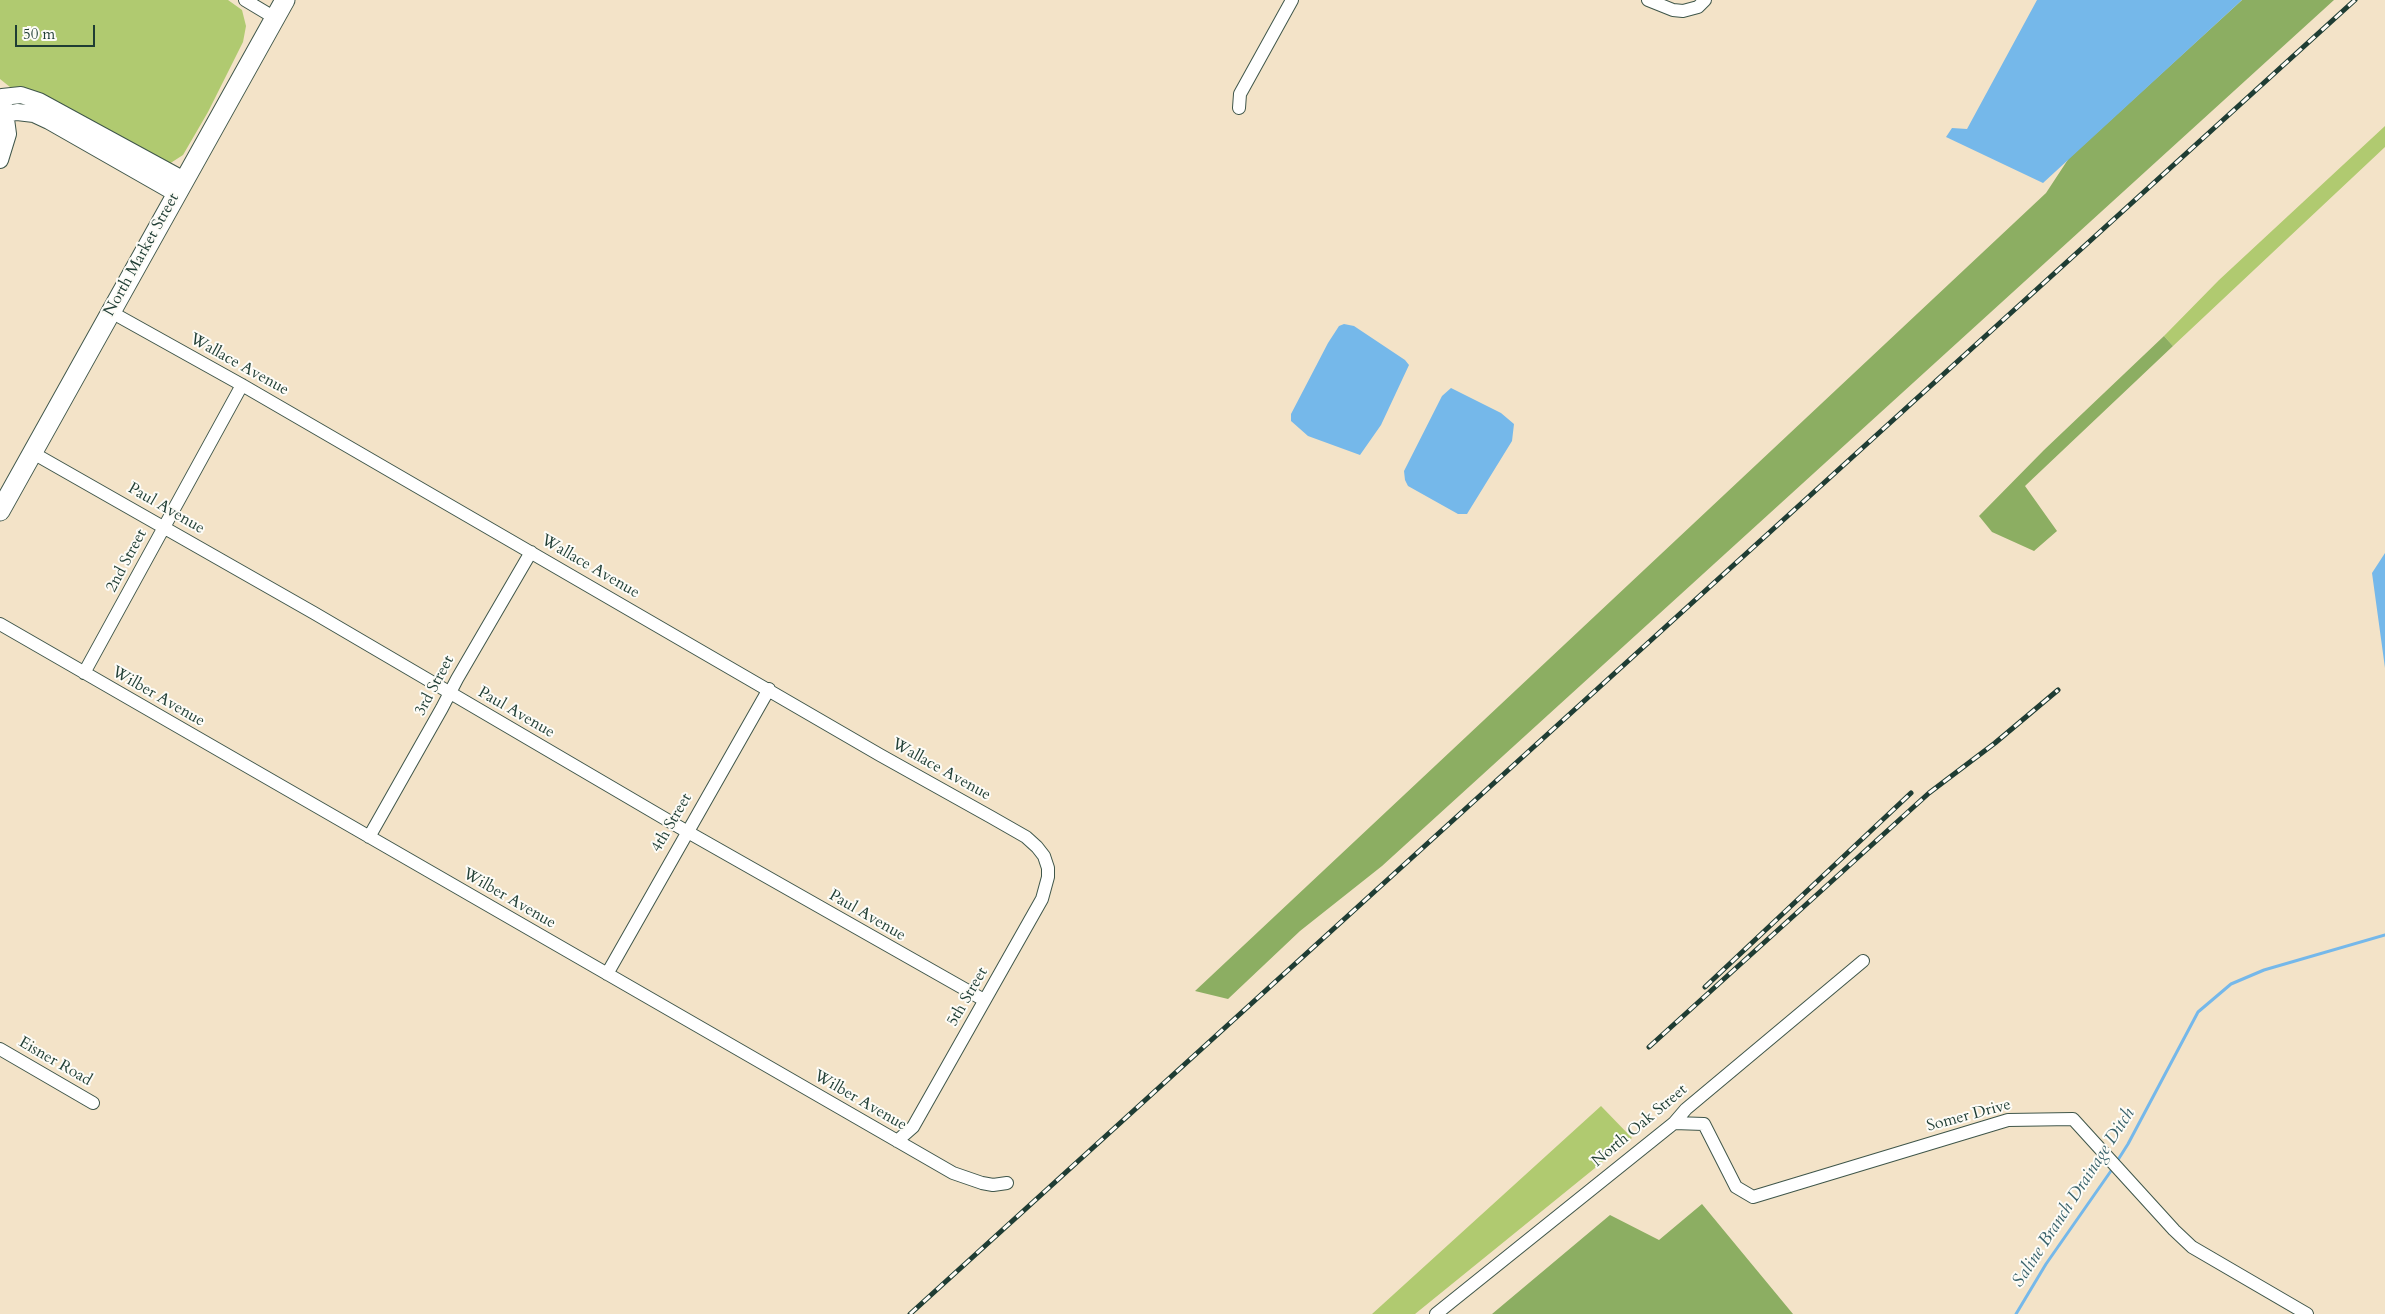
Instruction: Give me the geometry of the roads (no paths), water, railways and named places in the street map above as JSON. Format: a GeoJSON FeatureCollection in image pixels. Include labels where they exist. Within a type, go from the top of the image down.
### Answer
{"type":"FeatureCollection","features":[{"type":"Feature","properties":{"kind":"main road","name":"North Market Street"},"geometry":{"type":"LineString","coordinates":[[0,511],[285,0]]}},
{"type":"Feature","properties":{"kind":"street"},"geometry":{"type":"LineString","coordinates":[[245,0],[275,18]]}},
{"type":"Feature","properties":{"kind":"street"},"geometry":{"type":"LineString","coordinates":[[1239,108],[1240,94],[1292,0]]}},
{"type":"Feature","properties":{"kind":"street"},"geometry":{"type":"LineString","coordinates":[[1648,0],[1673,10],[1692,10],[1705,0]]}},
{"type":"Feature","properties":{"kind":"street"},"geometry":{"type":"LineString","coordinates":[[0,160],[8,134],[6,114],[1,95],[21,95],[39,101],[180,187]]}},
{"type":"Feature","properties":{"kind":"street"},"geometry":{"type":"LineString","coordinates":[[6,114],[16,112],[34,114],[180,187]]}},
{"type":"Feature","properties":{"kind":"street","name":"Wallace Avenue"},"geometry":{"type":"LineString","coordinates":[[111,312],[242,385],[1026,837],[1037,847],[1046,860]]}},
{"type":"Feature","properties":{"kind":"street","name":"2nd Street"},"geometry":{"type":"LineString","coordinates":[[84,673],[242,385]]}},
{"type":"Feature","properties":{"kind":"street","name":"Paul Avenue"},"geometry":{"type":"LineString","coordinates":[[33,452],[164,526],[686,831],[984,1000]]}},
{"type":"Feature","properties":{"kind":"street","name":"3rd Street"},"geometry":{"type":"LineString","coordinates":[[369,837],[531,552]]}},
{"type":"Feature","properties":{"kind":"street","name":"Wilber Avenue"},"geometry":{"type":"LineString","coordinates":[[0,624],[967,1180],[993,1185],[1007,1183]]}},
{"type":"Feature","properties":{"kind":"street","name":"4th Street"},"geometry":{"type":"LineString","coordinates":[[606,974],[686,831],[769,689]]}},
{"type":"Feature","properties":{"kind":"street","name":"5th Street"},"geometry":{"type":"LineString","coordinates":[[897,1141],[913,1127],[1042,899],[1048,877],[1046,860]]}},
{"type":"Feature","properties":{"kind":"street","name":"North Oak Street"},"geometry":{"type":"LineString","coordinates":[[1436,1314],[1561,1211],[1674,1123],[1694,1103],[1863,961]]}},
{"type":"Feature","properties":{"kind":"street","name":"Eisner Road"},"geometry":{"type":"LineString","coordinates":[[0,1049],[93,1103]]}},
{"type":"Feature","properties":{"kind":"street","name":"Somer Drive"},"geometry":{"type":"LineString","coordinates":[[1674,1123],[1704,1124],[1736,1187],[1753,1197],[2008,1120],[2072,1118],[2174,1230],[2192,1247],[2307,1314]]}},
{"type":"Feature","properties":{"kind":"water"},"geometry":{"type":"Polygon","coordinates":[[[2037,0],[2242,0],[2043,183],[1946,137],[1952,128],[1967,129],[2037,0]]]}},
{"type":"Feature","properties":{"kind":"water"},"geometry":{"type":"Polygon","coordinates":[[[1344,324],[1354,326],[1405,360],[1409,365],[1381,425],[1360,455],[1308,436],[1291,421],[1291,414],[1328,343],[1339,326],[1344,324]]]}},
{"type":"Feature","properties":{"kind":"water"},"geometry":{"type":"Polygon","coordinates":[[[1451,388],[1501,413],[1514,424],[1512,441],[1467,514],[1458,514],[1408,486],[1405,480],[1404,471],[1442,396],[1451,388]]]}},
{"type":"Feature","properties":{"kind":"water"},"geometry":{"type":"Polygon","coordinates":[[[2385,553],[2385,668],[2372,573],[2385,553]]]}},
{"type":"Feature","properties":{"kind":"waterway","name":"Saline Branch Drainage Ditch"},"geometry":{"type":"LineString","coordinates":[[2116,1163],[2198,1012],[2231,984],[2264,970],[2385,935]]}},
{"type":"Feature","properties":{"kind":"waterway","name":"Saline Branch Drainage Ditch"},"geometry":{"type":"LineString","coordinates":[[2016,1314],[2046,1264],[2113,1168]]}},
{"type":"Feature","properties":{"kind":"railway"},"geometry":{"type":"LineString","coordinates":[[910,1314],[2355,0]]}},
{"type":"Feature","properties":{"kind":"railway"},"geometry":{"type":"LineString","coordinates":[[1649,1047],[1929,793],[1995,743],[2058,690]]}},
{"type":"Feature","properties":{"kind":"railway"},"geometry":{"type":"LineString","coordinates":[[1705,987],[1911,793]]}}]}
